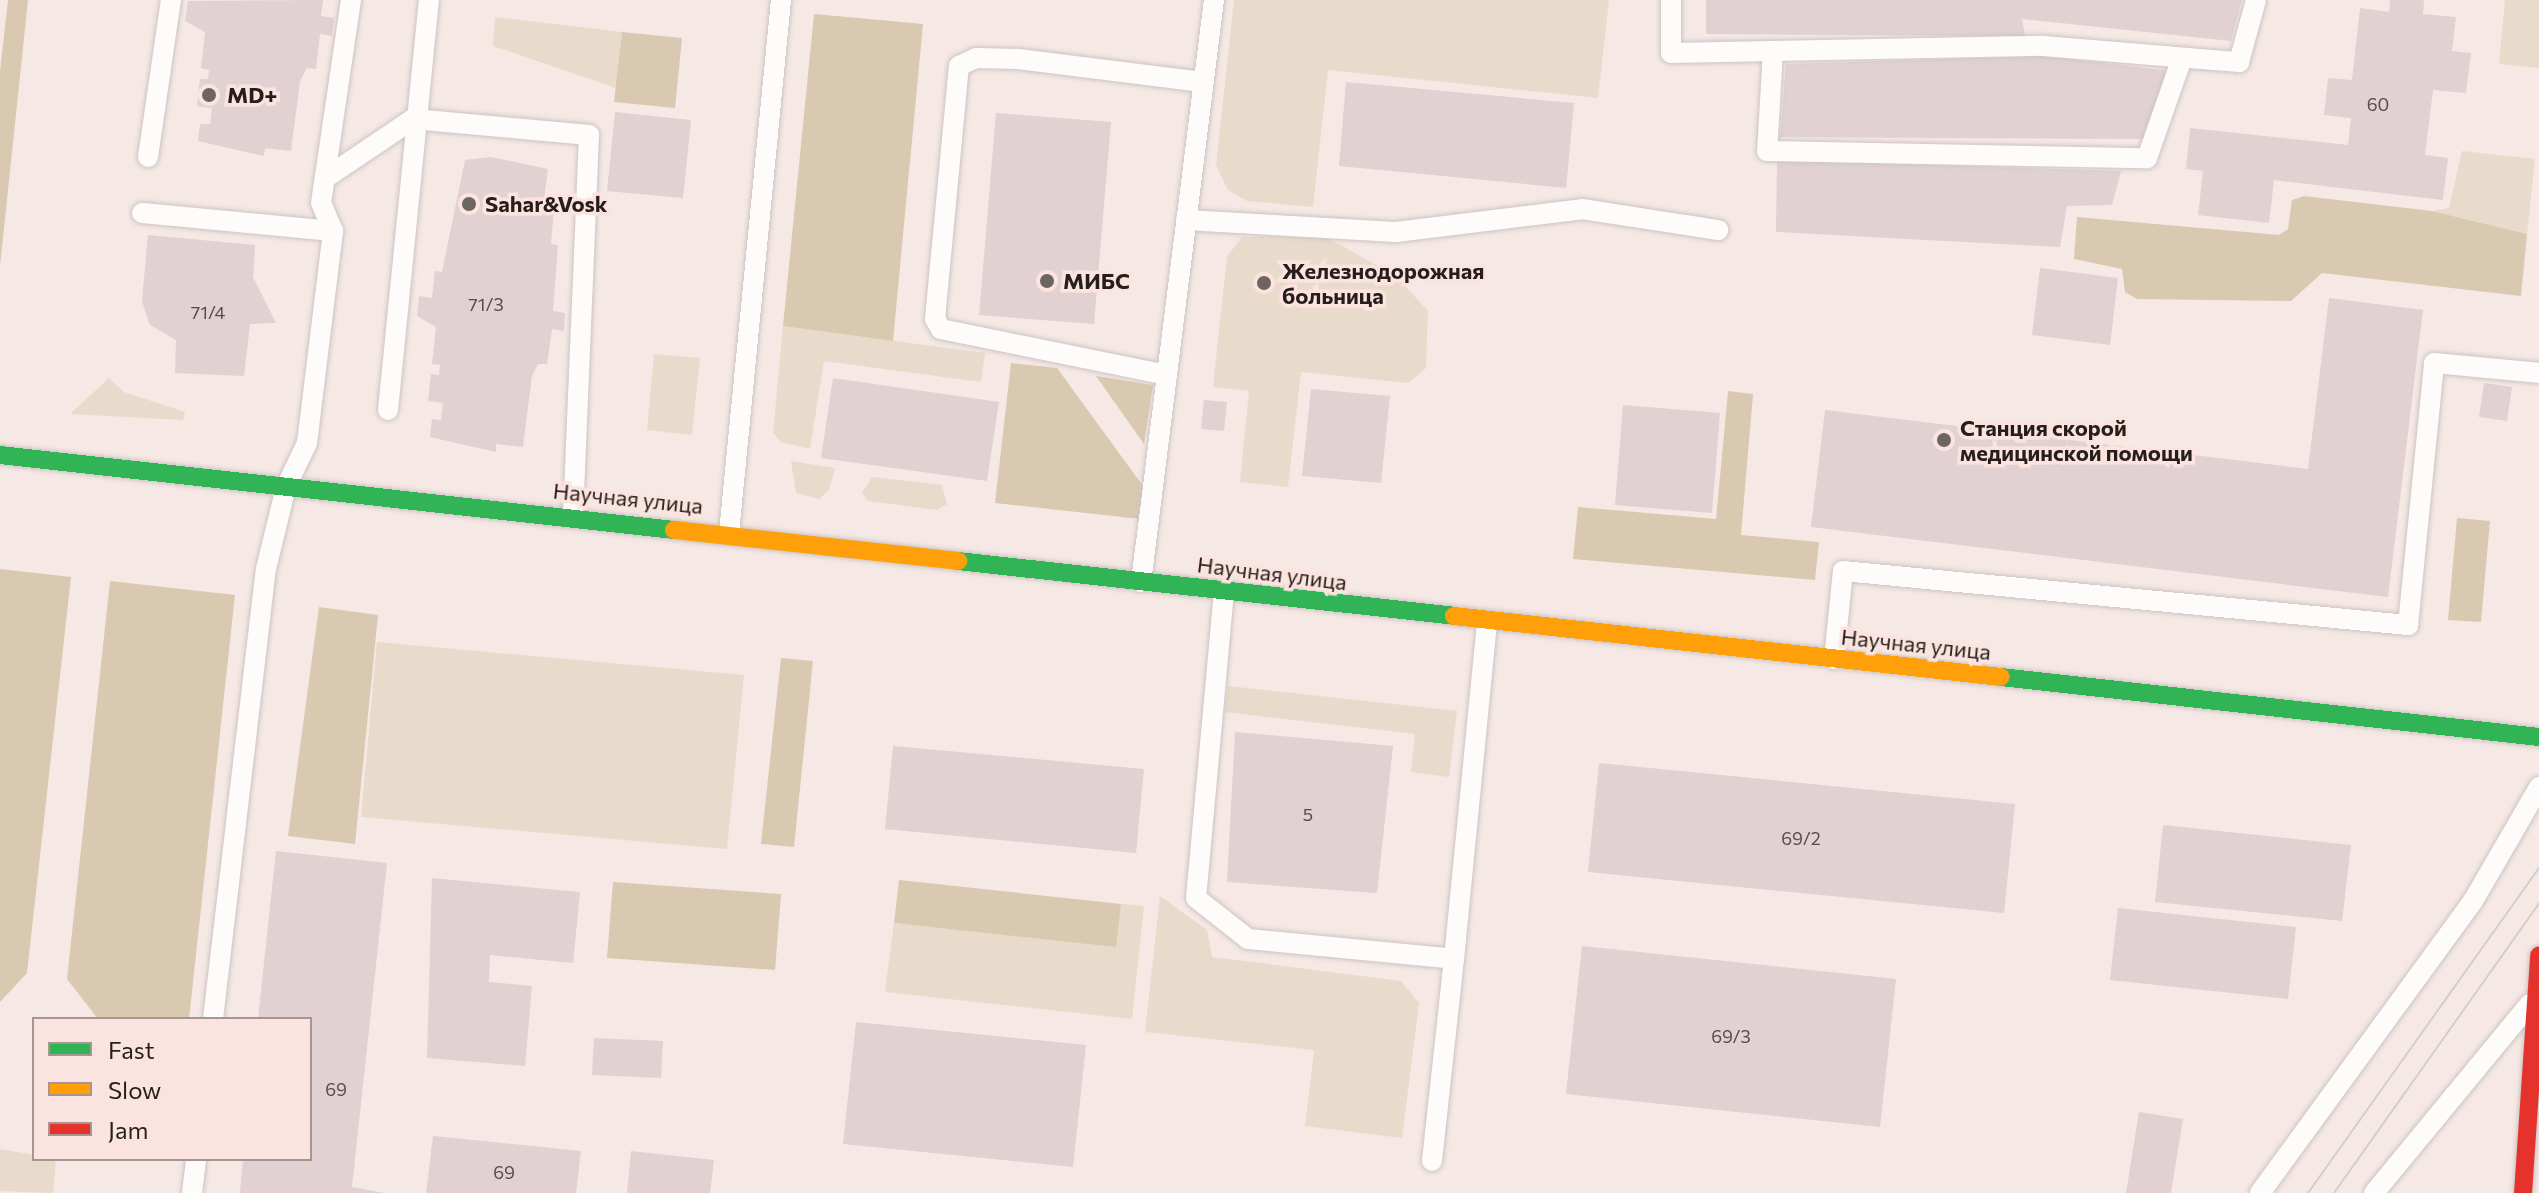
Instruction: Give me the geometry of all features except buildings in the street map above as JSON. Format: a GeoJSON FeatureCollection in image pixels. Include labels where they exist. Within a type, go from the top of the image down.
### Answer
{"type":"FeatureCollection","features":[{"type":"Feature","properties":{"kind":"street","name":"Научная улица"},"geometry":{"type":"LineString","coordinates":[[0,455],[573,515],[1487,624],[2539,737]]}},
{"type":"Feature","properties":{"kind":"street"},"geometry":{"type":"LineString","coordinates":[[2523,1193],[2539,956]]}},
{"type":"Feature","properties":{"kind":"lane"},"geometry":{"type":"LineString","coordinates":[[148,157],[171,0]]}},
{"type":"Feature","properties":{"kind":"lane"},"geometry":{"type":"LineString","coordinates":[[213,1017],[266,569],[286,487],[307,443],[333,231],[321,203],[351,0]]}},
{"type":"Feature","properties":{"kind":"lane"},"geometry":{"type":"LineString","coordinates":[[388,410],[413,119],[429,0]]}},
{"type":"Feature","properties":{"kind":"lane"},"geometry":{"type":"LineString","coordinates":[[729,533],[781,0]]}},
{"type":"Feature","properties":{"kind":"lane"},"geometry":{"type":"LineString","coordinates":[[1141,582],[1214,0]]}},
{"type":"Feature","properties":{"kind":"lane"},"geometry":{"type":"LineString","coordinates":[[1671,0],[1671,53],[2043,46],[2181,61],[2239,62],[2256,0]]}},
{"type":"Feature","properties":{"kind":"lane"},"geometry":{"type":"LineString","coordinates":[[1773,51],[1767,151],[2147,158],[2181,61]]}},
{"type":"Feature","properties":{"kind":"lane"},"geometry":{"type":"LineString","coordinates":[[1167,375],[941,329],[935,319],[959,66],[976,58],[1018,59],[1203,82]]}},
{"type":"Feature","properties":{"kind":"lane"},"geometry":{"type":"LineString","coordinates":[[327,177],[413,119],[589,135],[573,515]]}},
{"type":"Feature","properties":{"kind":"lane"},"geometry":{"type":"LineString","coordinates":[[1186,220],[1396,232],[1582,209],[1718,230]]}},
{"type":"Feature","properties":{"kind":"lane"},"geometry":{"type":"LineString","coordinates":[[142,213],[333,231]]}},
{"type":"Feature","properties":{"kind":"lane"},"geometry":{"type":"LineString","coordinates":[[1834,659],[1843,571],[2408,625],[2434,363],[2539,373]]}},
{"type":"Feature","properties":{"kind":"lane"},"geometry":{"type":"LineString","coordinates":[[1224,591],[1196,898],[1248,939],[1454,959]]}},
{"type":"Feature","properties":{"kind":"lane"},"geometry":{"type":"LineString","coordinates":[[1432,1161],[1487,624]]}},
{"type":"Feature","properties":{"kind":"lane"},"geometry":{"type":"LineString","coordinates":[[2260,1193],[2473,901],[2539,787]]}},
{"type":"Feature","properties":{"kind":"lane"},"geometry":{"type":"LineString","coordinates":[[2374,1193],[2535,998]]}},
{"type":"Feature","properties":{"kind":"lane"},"geometry":{"type":"LineString","coordinates":[[192,1193],[196,1161]]}},
{"type":"Feature","properties":{"kind":"shaded area"},"geometry":{"type":"Polygon","coordinates":[[[8,0],[28,0],[0,266],[0,71],[8,0]]]}},
{"type":"Feature","properties":{"kind":"shaded area"},"geometry":{"type":"Polygon","coordinates":[[[1234,0],[1609,0],[1598,98],[1328,70],[1313,207],[1247,201],[1228,190],[1216,165],[1234,0]]]}},
{"type":"Feature","properties":{"kind":"shaded area"},"geometry":{"type":"Polygon","coordinates":[[[2505,0],[2539,0],[2539,68],[2499,64],[2505,0]]]}},
{"type":"Feature","properties":{"kind":"shaded area"},"geometry":{"type":"Polygon","coordinates":[[[814,14],[923,24],[893,341],[783,326],[814,14]]]}},
{"type":"Feature","properties":{"kind":"shaded area"},"geometry":{"type":"Polygon","coordinates":[[[495,17],[622,32],[616,88],[493,46],[495,17]]]}},
{"type":"Feature","properties":{"kind":"shaded area"},"geometry":{"type":"Polygon","coordinates":[[[622,32],[682,38],[675,108],[614,102],[622,32]]]}},
{"type":"Feature","properties":{"kind":"shaded area"},"geometry":{"type":"Polygon","coordinates":[[[2462,151],[2535,159],[2527,234],[2432,211],[2449,208],[2462,151]]]}},
{"type":"Feature","properties":{"kind":"shaded area"},"geometry":{"type":"Polygon","coordinates":[[[2304,196],[2432,211],[2527,234],[2521,296],[2322,273],[2291,301],[2137,299],[2125,292],[2122,269],[2074,259],[2077,217],[2279,235],[2288,229],[2292,200],[2304,196]]]}},
{"type":"Feature","properties":{"kind":"shaded area"},"geometry":{"type":"Polygon","coordinates":[[[1242,237],[1326,237],[1396,276],[1428,311],[1426,368],[1408,383],[1301,372],[1288,487],[1240,482],[1249,391],[1213,387],[1227,257],[1242,237]]]}},
{"type":"Feature","properties":{"kind":"shaded area"},"geometry":{"type":"Polygon","coordinates":[[[783,326],[985,353],[981,382],[824,361],[810,449],[781,442],[773,433],[783,326]]]}},
{"type":"Feature","properties":{"kind":"shaded area"},"geometry":{"type":"Polygon","coordinates":[[[654,354],[700,358],[692,435],[647,430],[654,354]]]}},
{"type":"Feature","properties":{"kind":"shaded area"},"geometry":{"type":"Polygon","coordinates":[[[1011,363],[1057,368],[1143,486],[1140,519],[995,503],[1011,363]]]}},
{"type":"Feature","properties":{"kind":"shaded area"},"geometry":{"type":"Polygon","coordinates":[[[1096,376],[1153,385],[1144,444],[1096,376]]]}},
{"type":"Feature","properties":{"kind":"shaded area"},"geometry":{"type":"Polygon","coordinates":[[[109,378],[124,392],[185,412],[183,420],[70,414],[109,378]]]}},
{"type":"Feature","properties":{"kind":"shaded area"},"geometry":{"type":"Polygon","coordinates":[[[1728,391],[1753,394],[1741,535],[1819,542],[1815,580],[1573,559],[1578,507],[1716,519],[1728,391]]]}},
{"type":"Feature","properties":{"kind":"shaded area"},"geometry":{"type":"Polygon","coordinates":[[[791,461],[835,468],[829,490],[819,499],[796,493],[791,461]]]}},
{"type":"Feature","properties":{"kind":"shaded area"},"geometry":{"type":"Polygon","coordinates":[[[872,477],[942,485],[947,504],[937,510],[868,501],[862,493],[872,477]]]}},
{"type":"Feature","properties":{"kind":"shaded area"},"geometry":{"type":"Polygon","coordinates":[[[2457,518],[2490,521],[2481,622],[2448,620],[2457,518]]]}},
{"type":"Feature","properties":{"kind":"shaded area"},"geometry":{"type":"Polygon","coordinates":[[[0,569],[71,577],[27,973],[0,1002],[0,569]]]}},
{"type":"Feature","properties":{"kind":"shaded area"},"geometry":{"type":"Polygon","coordinates":[[[110,581],[235,595],[189,1017],[96,1017],[67,979],[110,581]]]}},
{"type":"Feature","properties":{"kind":"shaded area"},"geometry":{"type":"Polygon","coordinates":[[[319,607],[378,615],[355,844],[288,836],[319,607]]]}},
{"type":"Feature","properties":{"kind":"shaded area"},"geometry":{"type":"Polygon","coordinates":[[[377,642],[744,675],[727,849],[361,817],[377,642]]]}},
{"type":"Feature","properties":{"kind":"shaded area"},"geometry":{"type":"Polygon","coordinates":[[[781,658],[813,661],[794,847],[761,844],[781,658]]]}},
{"type":"Feature","properties":{"kind":"shaded area"},"geometry":{"type":"Polygon","coordinates":[[[1228,686],[1457,711],[1449,777],[1411,772],[1415,734],[1225,712],[1228,686]]]}},
{"type":"Feature","properties":{"kind":"shaded area"},"geometry":{"type":"Polygon","coordinates":[[[899,880],[1121,904],[1116,947],[894,923],[899,880]]]}},
{"type":"Feature","properties":{"kind":"shaded area"},"geometry":{"type":"Polygon","coordinates":[[[613,882],[781,894],[775,970],[607,958],[613,882]]]}},
{"type":"Feature","properties":{"kind":"shaded area"},"geometry":{"type":"Polygon","coordinates":[[[1160,896],[1207,930],[1212,957],[1401,981],[1419,1003],[1402,1138],[1305,1126],[1314,1050],[1145,1032],[1160,896]]]}},
{"type":"Feature","properties":{"kind":"shaded area"},"geometry":{"type":"Polygon","coordinates":[[[1121,904],[1144,906],[1132,1019],[885,992],[894,923],[1115,946],[1121,904]]]}},
{"type":"Feature","properties":{"kind":"shaded area"},"geometry":{"type":"Polygon","coordinates":[[[0,1149],[32,1155],[32,1161],[56,1161],[53,1193],[0,1191],[0,1149]]]}},
{"type":"Feature","properties":{"kind":"tram line"},"geometry":{"type":"LineString","coordinates":[[2308,1193],[2539,868]]}},
{"type":"Feature","properties":{"kind":"tram line"},"geometry":{"type":"LineString","coordinates":[[2334,1193],[2539,903]]}},
{"type":"Feature","properties":{"kind":"traffic: fast"},"geometry":{"type":"LineString","coordinates":[[0,455],[674,530]]}},
{"type":"Feature","properties":{"kind":"traffic: fast"},"geometry":{"type":"LineString","coordinates":[[958,561],[1454,616]]}},
{"type":"Feature","properties":{"kind":"traffic: fast"},"geometry":{"type":"LineString","coordinates":[[2001,677],[2539,737]]}},
{"type":"Feature","properties":{"kind":"traffic: slow"},"geometry":{"type":"LineString","coordinates":[[674,530],[958,561]]}},
{"type":"Feature","properties":{"kind":"traffic: slow"},"geometry":{"type":"LineString","coordinates":[[1454,616],[2001,677]]}},
{"type":"Feature","properties":{"kind":"traffic: jam"},"geometry":{"type":"LineString","coordinates":[[2523,1193],[2539,956]]}},
{"type":"Feature","properties":{"kind":"place","name":"MD+"},"geometry":{"type":"Point","coordinates":[209,95]}},
{"type":"Feature","properties":{"kind":"place","name":"Sahar&Vosk"},"geometry":{"type":"Point","coordinates":[469,204]}},
{"type":"Feature","properties":{"kind":"place","name":"МИБС"},"geometry":{"type":"Point","coordinates":[1047,281]}},
{"type":"Feature","properties":{"kind":"place","name":"Железнодорожная больница"},"geometry":{"type":"Point","coordinates":[1264,283]}},
{"type":"Feature","properties":{"kind":"place","name":"Станция скорой медицинской помощи"},"geometry":{"type":"Point","coordinates":[1944,440]}}]}
